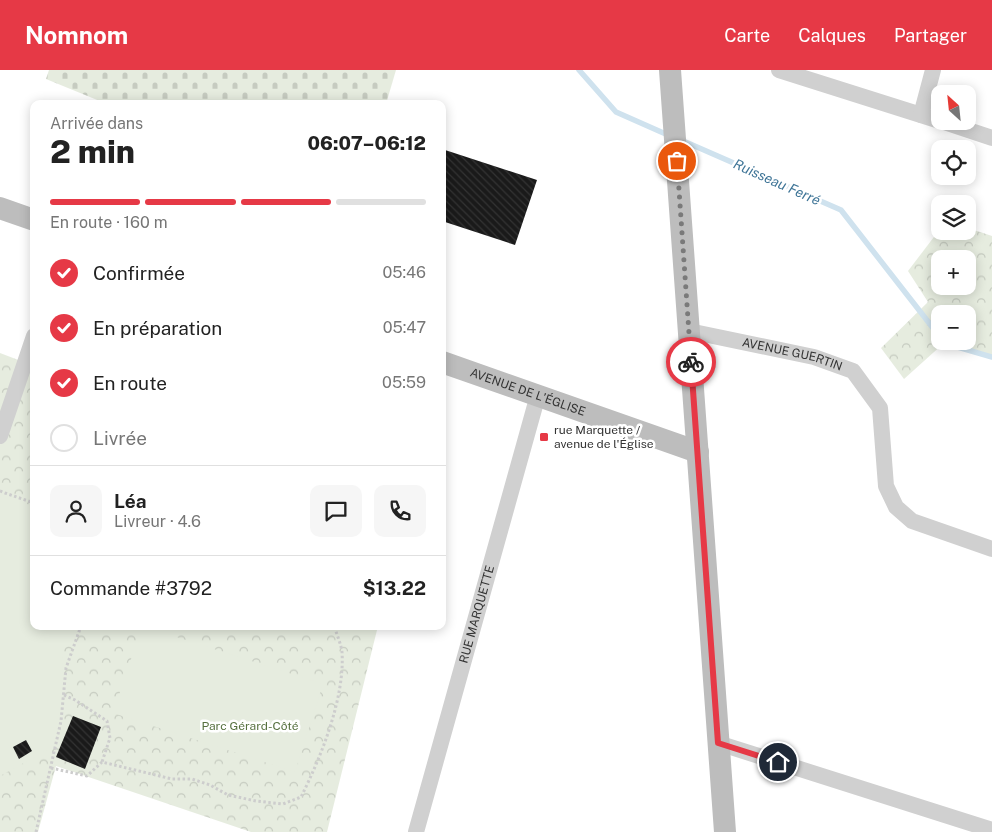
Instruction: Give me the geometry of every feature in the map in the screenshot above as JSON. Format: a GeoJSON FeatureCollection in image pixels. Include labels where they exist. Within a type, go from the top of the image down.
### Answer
{"type":"FeatureCollection","features":[{"type":"Feature","properties":{"kind":"main road"},"geometry":{"type":"LineString","coordinates":[[670,70],[725,832]]}},
{"type":"Feature","properties":{"kind":"main road"},"geometry":{"type":"LineString","coordinates":[[0,208],[30,219]]}},
{"type":"Feature","properties":{"kind":"main road","name":"AVENUE DE L'ÉGLISE"},"geometry":{"type":"LineString","coordinates":[[446,363],[698,452]]}},
{"type":"Feature","properties":{"kind":"street"},"geometry":{"type":"LineString","coordinates":[[779,70],[931,118]]}},
{"type":"Feature","properties":{"kind":"street"},"geometry":{"type":"LineString","coordinates":[[921,115],[933,70]]}},
{"type":"Feature","properties":{"kind":"street"},"geometry":{"type":"LineString","coordinates":[[968,130],[992,138]]}},
{"type":"Feature","properties":{"kind":"street","name":"AVENUE GUERTIN"},"geometry":{"type":"LineString","coordinates":[[689,331],[814,357],[853,371],[880,408],[886,486],[896,506],[912,521],[992,550]]}},
{"type":"Feature","properties":{"kind":"street"},"geometry":{"type":"LineString","coordinates":[[0,436],[30,348]]}},
{"type":"Feature","properties":{"kind":"street","name":"RUE MARQUETTE"},"geometry":{"type":"LineString","coordinates":[[416,832],[538,395]]}},
{"type":"Feature","properties":{"kind":"street"},"geometry":{"type":"LineString","coordinates":[[718,743],[992,830]]}},
{"type":"Feature","properties":{"kind":"path"},"geometry":{"type":"LineString","coordinates":[[0,491],[30,502]]}},
{"type":"Feature","properties":{"kind":"path"},"geometry":{"type":"LineString","coordinates":[[36,832],[61,721],[66,668],[80,630]]}},
{"type":"Feature","properties":{"kind":"path"},"geometry":{"type":"LineString","coordinates":[[102,762],[172,779],[192,779],[210,785],[228,795],[256,801],[283,804],[301,797],[330,728],[341,684],[342,651],[335,630]]}},
{"type":"Feature","properties":{"kind":"path"},"geometry":{"type":"LineString","coordinates":[[51,768],[87,776],[102,762],[110,738],[107,721],[64,695]]}},
{"type":"Feature","properties":{"kind":"green space"},"geometry":{"type":"Polygon","coordinates":[[[49,70],[396,70],[387,100],[97,100],[46,79],[49,70]]]}},
{"type":"Feature","properties":{"kind":"green space"},"geometry":{"type":"Polygon","coordinates":[[[976,231],[992,236],[992,357],[968,350],[976,350],[976,305],[931,305],[931,350],[936,350],[904,379],[881,348],[928,302],[908,271],[932,240],[976,240],[976,231]]]}},
{"type":"Feature","properties":{"kind":"green space","name":"Parc Gérard-Côté"},"geometry":{"type":"Polygon","coordinates":[[[0,353],[30,364],[30,630],[377,630],[327,832],[251,832],[56,766],[38,832],[0,832],[0,353]]]}},
{"type":"Feature","properties":{"kind":"green space"},"geometry":{"type":"Polygon","coordinates":[[[0,496],[30,505],[30,630],[71,630],[63,653],[60,743],[0,776],[0,496]]]}},
{"type":"Feature","properties":{"kind":"green space"},"geometry":{"type":"Polygon","coordinates":[[[141,630],[154,630],[323,684],[295,772],[113,713],[141,630]]]}},
{"type":"Feature","properties":{"kind":"building"},"geometry":{"type":"Polygon","coordinates":[[[446,150],[537,180],[515,245],[446,222],[446,150]]]}},
{"type":"Feature","properties":{"kind":"building"},"geometry":{"type":"Polygon","coordinates":[[[73,716],[101,727],[85,769],[56,757],[73,716]]]}},
{"type":"Feature","properties":{"kind":"building"},"geometry":{"type":"Polygon","coordinates":[[[26,740],[32,751],[19,759],[13,747],[26,740]]]}},
{"type":"Feature","properties":{"kind":"waterway","name":"Ruisseau Ferré"},"geometry":{"type":"LineString","coordinates":[[579,70],[616,112],[668,135]]}},
{"type":"Feature","properties":{"kind":"waterway","name":"Ruisseau Ferré"},"geometry":{"type":"LineString","coordinates":[[681,140],[841,210],[931,325]]}},
{"type":"Feature","properties":{"kind":"waterway","name":"Ruisseau Ferré"},"geometry":{"type":"LineString","coordinates":[[968,350],[992,357]]}},
{"type":"Feature","properties":{"kind":"way so far"},"geometry":{"type":"LineString","coordinates":[[677,161],[691,362]]}},
{"type":"Feature","properties":{"kind":"place","name":"rue Marquette / avenue de l'Église"},"geometry":{"type":"Point","coordinates":[544,437]}},
{"type":"Feature","properties":{"kind":"route"},"geometry":{"type":"LineString","coordinates":[[691,362],[718,743],[778,762]]}}]}
